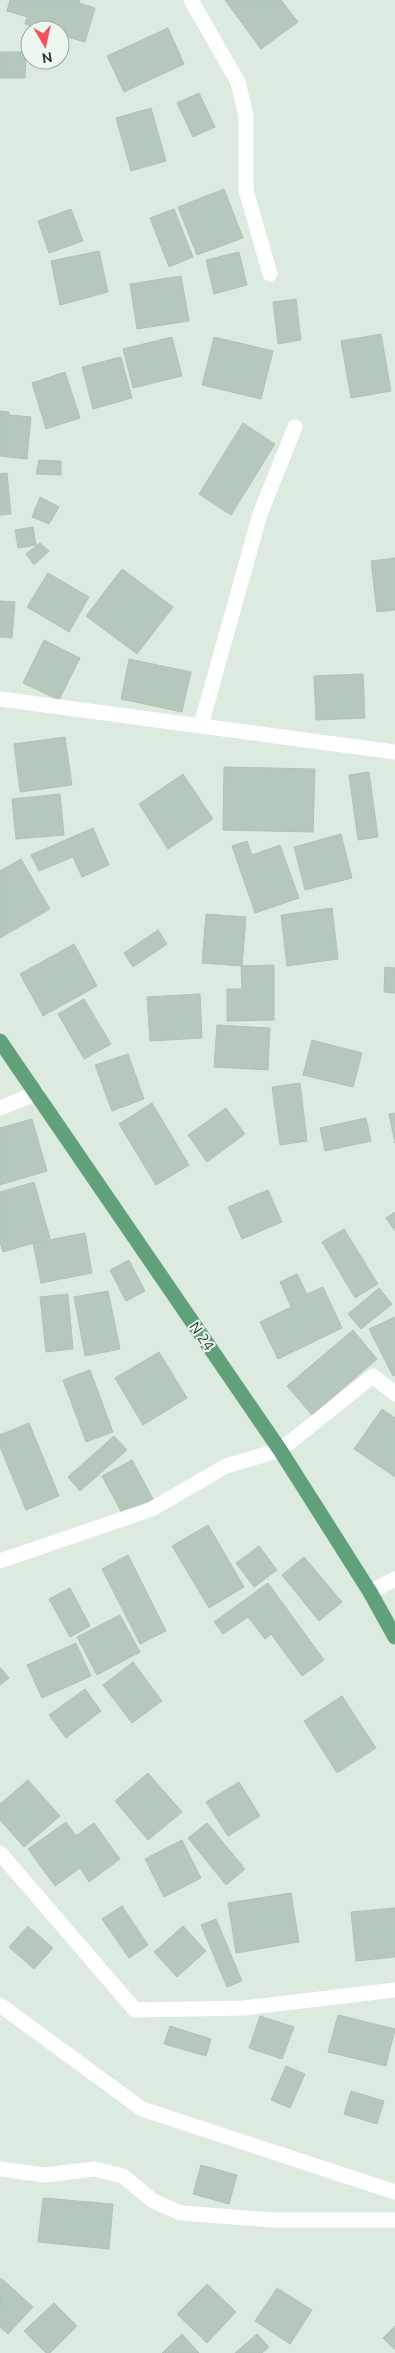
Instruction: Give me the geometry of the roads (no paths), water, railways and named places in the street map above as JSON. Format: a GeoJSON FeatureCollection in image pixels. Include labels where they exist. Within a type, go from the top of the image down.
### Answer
{"type":"FeatureCollection","features":[{"type":"Feature","properties":{"kind":"main road","name":"N 24"},"geometry":{"type":"LineString","coordinates":[[0,1041],[280,1450],[370,1592],[395,1637]]}},
{"type":"Feature","properties":{"kind":"street"},"geometry":{"type":"LineString","coordinates":[[192,0],[238,82],[246,116],[246,190],[270,274]]}},
{"type":"Feature","properties":{"kind":"street"},"geometry":{"type":"LineString","coordinates":[[202,725],[260,514],[295,427]]}},
{"type":"Feature","properties":{"kind":"street"},"geometry":{"type":"LineString","coordinates":[[0,699],[395,752]]}},
{"type":"Feature","properties":{"kind":"street"},"geometry":{"type":"LineString","coordinates":[[0,1108],[37,1093]]}},
{"type":"Feature","properties":{"kind":"street"},"geometry":{"type":"LineString","coordinates":[[0,1561],[152,1508],[226,1466],[280,1450],[374,1376],[395,1394]]}},
{"type":"Feature","properties":{"kind":"street"},"geometry":{"type":"LineString","coordinates":[[370,1592],[395,1579]]}},
{"type":"Feature","properties":{"kind":"street"},"geometry":{"type":"LineString","coordinates":[[0,1853],[135,2010],[244,2008],[395,1990]]}},
{"type":"Feature","properties":{"kind":"street"},"geometry":{"type":"LineString","coordinates":[[0,2005],[142,2109],[395,2192]]}},
{"type":"Feature","properties":{"kind":"street"},"geometry":{"type":"LineString","coordinates":[[0,2169],[44,2175],[95,2169],[124,2176],[153,2201],[181,2213],[273,2220],[395,2220]]}}]}
